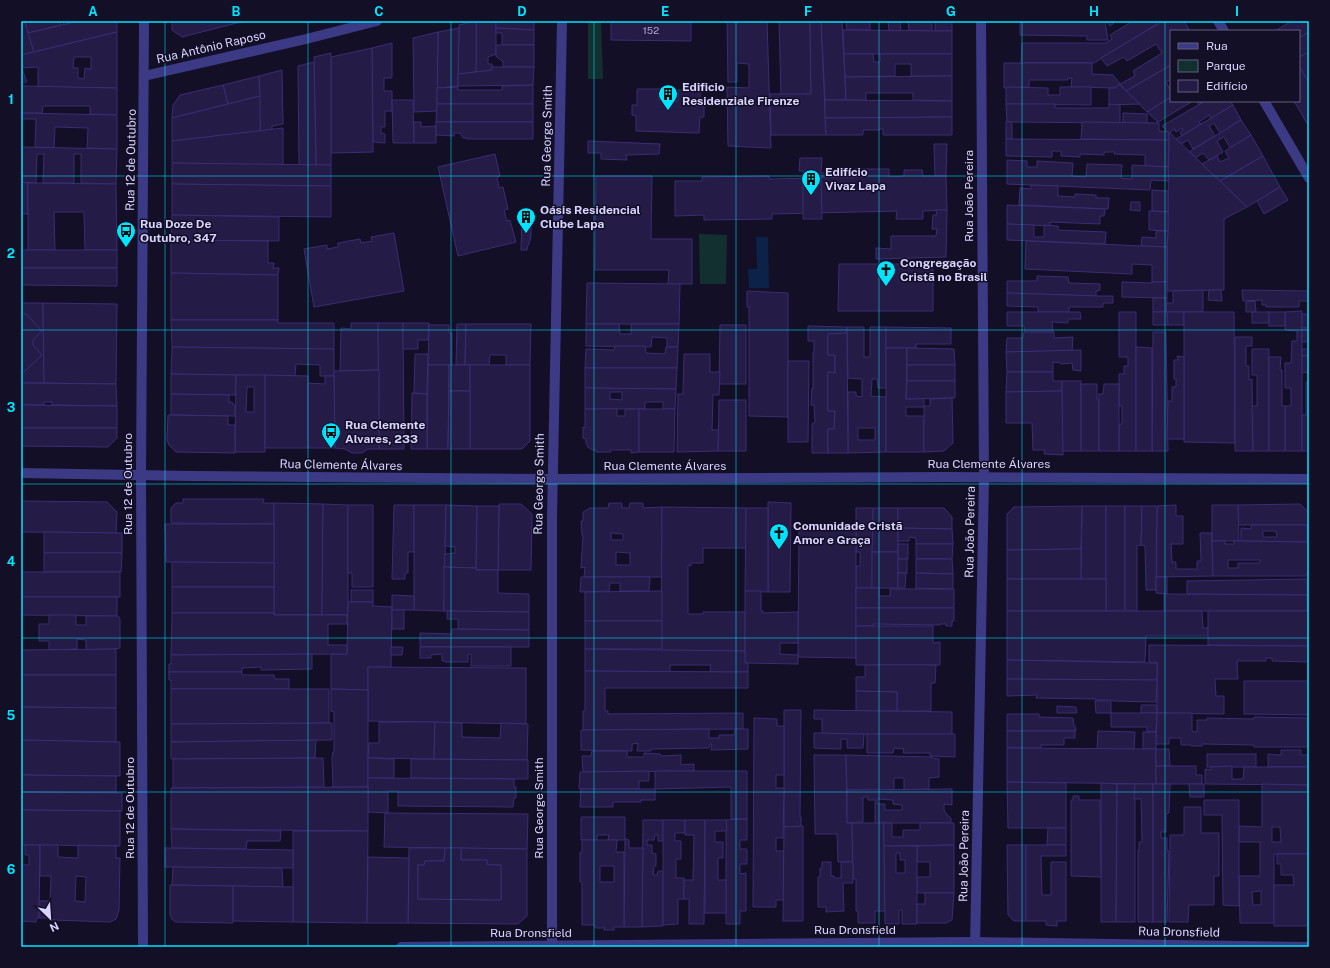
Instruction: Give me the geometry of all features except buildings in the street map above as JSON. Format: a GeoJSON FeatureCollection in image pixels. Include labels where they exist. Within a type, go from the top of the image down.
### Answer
{"type":"FeatureCollection","features":[{"type":"Feature","properties":{"kind":"street","name":"Rua 12 de Outubro"},"geometry":{"type":"LineString","coordinates":[[143,947],[141,475],[144,21]]}},
{"type":"Feature","properties":{"kind":"street","name":"Rua Antônio Raposo"},"geometry":{"type":"LineString","coordinates":[[144,76],[306,39],[377,21]]}},
{"type":"Feature","properties":{"kind":"street","name":"Rua George Smith"},"geometry":{"type":"LineString","coordinates":[[552,946],[553,480],[562,21]]}},
{"type":"Feature","properties":{"kind":"street","name":"Rua João Pereira"},"geometry":{"type":"LineString","coordinates":[[975,945],[984,477],[981,21]]}},
{"type":"Feature","properties":{"kind":"street"},"geometry":{"type":"LineString","coordinates":[[1218,21],[1223,30]]}},
{"type":"Feature","properties":{"kind":"street"},"geometry":{"type":"LineString","coordinates":[[1265,102],[1308,175]]}},
{"type":"Feature","properties":{"kind":"street","name":"Rua Clemente Álvares"},"geometry":{"type":"LineString","coordinates":[[21,473],[553,480],[984,477],[1309,479]]}},
{"type":"Feature","properties":{"kind":"street","name":"Rua Dronsfield"},"geometry":{"type":"LineString","coordinates":[[400,947],[975,945],[1309,946]]}},
{"type":"Feature","properties":{"kind":"green space"},"geometry":{"type":"Polygon","coordinates":[[[588,21],[601,21],[603,79],[588,79],[588,21]]]}},
{"type":"Feature","properties":{"kind":"green space"},"geometry":{"type":"Polygon","coordinates":[[[699,234],[727,235],[726,284],[700,284],[699,234]]]}},
{"type":"Feature","properties":{"kind":"water"},"geometry":{"type":"Polygon","coordinates":[[[756,237],[768,237],[769,288],[749,288],[748,269],[757,269],[756,237]]]}},
{"type":"Feature","properties":{"kind":"place","name":"Edificio Residenziale Firenze"},"geometry":{"type":"Point","coordinates":[668,111]}},
{"type":"Feature","properties":{"kind":"place","name":"Edifício Vivaz Lapa"},"geometry":{"type":"Point","coordinates":[811,196]}},
{"type":"Feature","properties":{"kind":"place","name":"Oásis Residencial Clube Lapa"},"geometry":{"type":"Point","coordinates":[526,234]}},
{"type":"Feature","properties":{"kind":"place","name":"Rua Doze De Outubro, 347"},"geometry":{"type":"Point","coordinates":[126,248]}},
{"type":"Feature","properties":{"kind":"place","name":"Congregação Cristã no Brasil"},"geometry":{"type":"Point","coordinates":[886,287]}},
{"type":"Feature","properties":{"kind":"place","name":"Rua Clemente Alvares, 233"},"geometry":{"type":"Point","coordinates":[331,449]}},
{"type":"Feature","properties":{"kind":"place","name":"Comunidade Cristã Amor e Graça"},"geometry":{"type":"Point","coordinates":[779,550]}}]}
